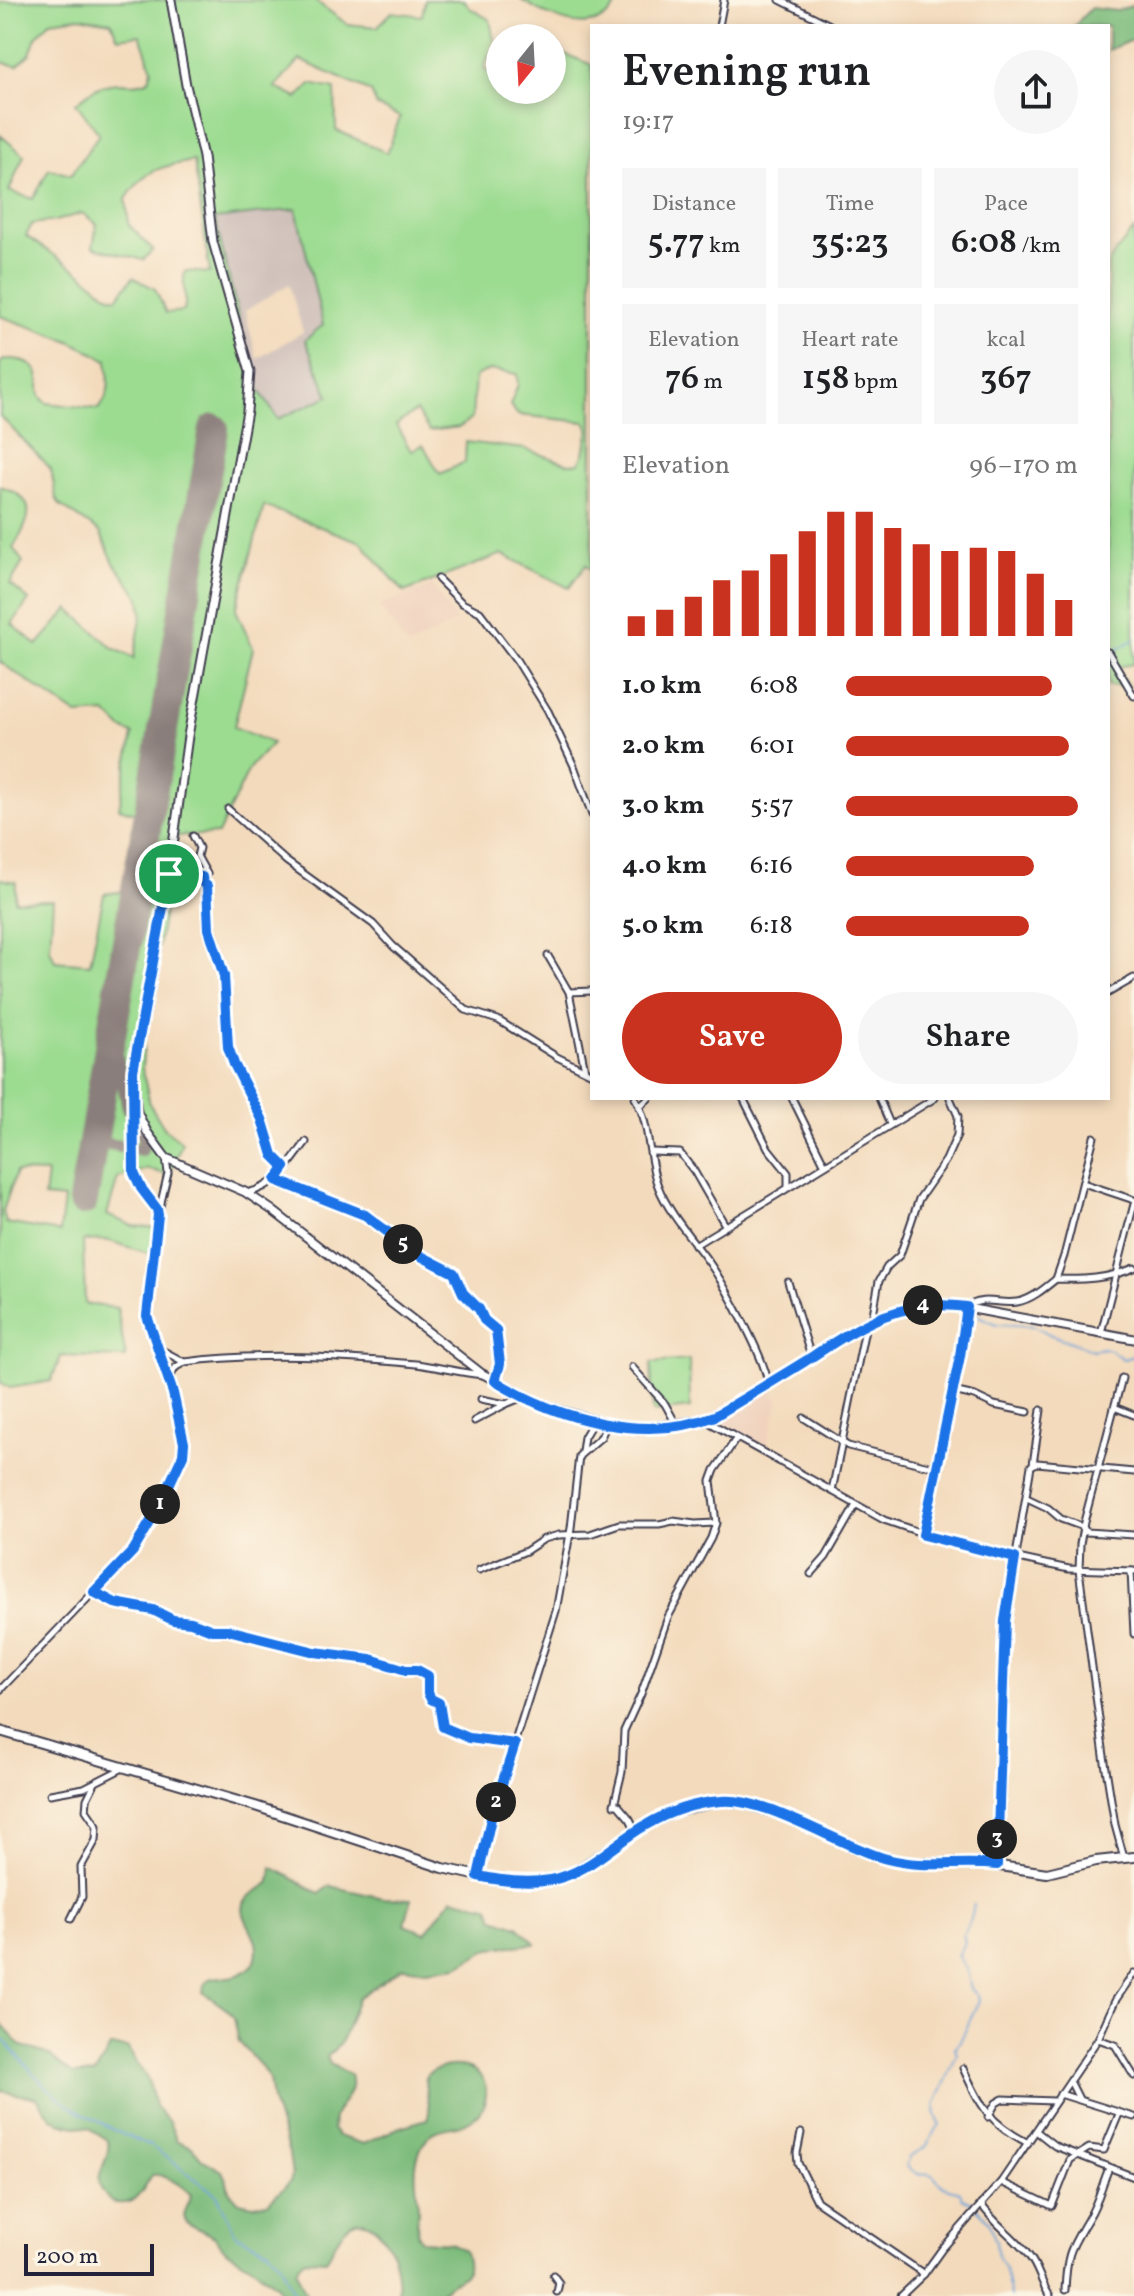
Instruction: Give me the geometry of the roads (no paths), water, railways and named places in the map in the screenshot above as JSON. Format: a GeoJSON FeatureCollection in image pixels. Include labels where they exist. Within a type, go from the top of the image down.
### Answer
{"type":"FeatureCollection","features":[{"type":"Feature","properties":{"kind":"main road"},"geometry":{"type":"LineString","coordinates":[[171,0],[203,157],[213,242],[245,351],[250,379],[247,411],[188,736],[169,874],[145,1014],[136,1045],[134,1099],[147,1132],[166,1158],[205,1172],[247,1193],[272,1210],[485,1375],[523,1397],[607,1424],[645,1428],[704,1420],[869,1322],[909,1307],[928,1304],[1134,1339]]}},
{"type":"Feature","properties":{"kind":"main road"},"geometry":{"type":"LineString","coordinates":[[0,1731],[339,1832],[443,1868],[528,1882],[562,1877],[592,1862],[636,1831],[675,1812],[727,1800],[782,1815],[888,1860],[928,1865],[997,1865],[1047,1873],[1096,1861],[1134,1857]]}},
{"type":"Feature","properties":{"kind":"street"},"geometry":{"type":"LineString","coordinates":[[719,24],[724,0]]}},
{"type":"Feature","properties":{"kind":"street"},"geometry":{"type":"LineString","coordinates":[[780,0],[828,24]]}},
{"type":"Feature","properties":{"kind":"street"},"geometry":{"type":"LineString","coordinates":[[438,579],[462,603],[480,612],[517,661],[548,711],[590,810]]}},
{"type":"Feature","properties":{"kind":"street"},"geometry":{"type":"LineString","coordinates":[[1110,655],[1134,696]]}},
{"type":"Feature","properties":{"kind":"street"},"geometry":{"type":"LineString","coordinates":[[228,809],[286,861],[373,924],[393,946],[466,1010],[498,1020],[557,1057],[590,1073]]}},
{"type":"Feature","properties":{"kind":"street"},"geometry":{"type":"LineString","coordinates":[[169,874],[202,877],[207,874],[197,856],[199,848],[193,836]]}},
{"type":"Feature","properties":{"kind":"street"},"geometry":{"type":"LineString","coordinates":[[202,877],[207,886],[209,929],[224,976],[228,1047],[262,1119],[273,1155],[285,1167]]}},
{"type":"Feature","properties":{"kind":"street"},"geometry":{"type":"LineString","coordinates":[[548,956],[569,992],[585,1070]]}},
{"type":"Feature","properties":{"kind":"street"},"geometry":{"type":"LineString","coordinates":[[1110,992],[1134,978]]}},
{"type":"Feature","properties":{"kind":"street"},"geometry":{"type":"LineString","coordinates":[[569,992],[590,991]]}},
{"type":"Feature","properties":{"kind":"street"},"geometry":{"type":"LineString","coordinates":[[134,1099],[134,1173],[158,1215]]}},
{"type":"Feature","properties":{"kind":"street"},"geometry":{"type":"LineString","coordinates":[[636,1100],[660,1190],[707,1259],[761,1358],[768,1383]]}},
{"type":"Feature","properties":{"kind":"street"},"geometry":{"type":"LineString","coordinates":[[639,1107],[647,1100]]}},
{"type":"Feature","properties":{"kind":"street"},"geometry":{"type":"LineString","coordinates":[[744,1100],[768,1148],[788,1173],[788,1187]]}},
{"type":"Feature","properties":{"kind":"street"},"geometry":{"type":"LineString","coordinates":[[793,1100],[825,1165]]}},
{"type":"Feature","properties":{"kind":"street"},"geometry":{"type":"LineString","coordinates":[[880,1100],[890,1124]]}},
{"type":"Feature","properties":{"kind":"street"},"geometry":{"type":"LineString","coordinates":[[695,1245],[932,1100]]}},
{"type":"Feature","properties":{"kind":"street"},"geometry":{"type":"LineString","coordinates":[[832,1491],[879,1281],[887,1267],[900,1255],[919,1199],[954,1144],[959,1124],[951,1100]]}},
{"type":"Feature","properties":{"kind":"street"},"geometry":{"type":"LineString","coordinates":[[923,1535],[967,1310],[982,1300],[1018,1302],[1056,1279],[1094,1137]]}},
{"type":"Feature","properties":{"kind":"street"},"geometry":{"type":"LineString","coordinates":[[247,1193],[264,1189],[276,1180],[306,1142]]}},
{"type":"Feature","properties":{"kind":"street"},"geometry":{"type":"LineString","coordinates":[[651,1152],[680,1153],[725,1225]]}},
{"type":"Feature","properties":{"kind":"street"},"geometry":{"type":"LineString","coordinates":[[0,1690],[133,1551],[182,1461],[184,1443],[169,1378],[149,1325],[147,1304],[158,1215],[168,1173],[166,1158]]}},
{"type":"Feature","properties":{"kind":"street"},"geometry":{"type":"LineString","coordinates":[[276,1180],[365,1215],[417,1254],[454,1273],[463,1293],[496,1330],[500,1364],[495,1381]]}},
{"type":"Feature","properties":{"kind":"street"},"geometry":{"type":"LineString","coordinates":[[1083,1183],[1134,1202],[1100,1334]]}},
{"type":"Feature","properties":{"kind":"street"},"geometry":{"type":"LineString","coordinates":[[1056,1279],[1086,1281],[1134,1268]]}},
{"type":"Feature","properties":{"kind":"street"},"geometry":{"type":"LineString","coordinates":[[788,1282],[811,1357]]}},
{"type":"Feature","properties":{"kind":"street"},"geometry":{"type":"LineString","coordinates":[[158,1348],[185,1362]]}},
{"type":"Feature","properties":{"kind":"street"},"geometry":{"type":"LineString","coordinates":[[169,1378],[176,1367],[185,1362],[251,1357],[344,1358],[485,1375]]}},
{"type":"Feature","properties":{"kind":"street"},"geometry":{"type":"LineString","coordinates":[[632,1367],[665,1404],[677,1425]]}},
{"type":"Feature","properties":{"kind":"street"},"geometry":{"type":"LineString","coordinates":[[1122,1378],[1083,1527],[1079,1570],[1104,1756],[1115,1825],[1124,1858]]}},
{"type":"Feature","properties":{"kind":"street"},"geometry":{"type":"LineString","coordinates":[[953,1391],[994,1405],[1028,1412]]}},
{"type":"Feature","properties":{"kind":"street"},"geometry":{"type":"LineString","coordinates":[[474,1421],[523,1397]]}},
{"type":"Feature","properties":{"kind":"street"},"geometry":{"type":"LineString","coordinates":[[481,1399],[506,1404]]}},
{"type":"Feature","properties":{"kind":"street"},"geometry":{"type":"LineString","coordinates":[[1114,1407],[1134,1415]]}},
{"type":"Feature","properties":{"kind":"street"},"geometry":{"type":"LineString","coordinates":[[997,1865],[1005,1621],[1041,1410]]}},
{"type":"Feature","properties":{"kind":"street"},"geometry":{"type":"LineString","coordinates":[[804,1418],[841,1442],[929,1466]]}},
{"type":"Feature","properties":{"kind":"street"},"geometry":{"type":"LineString","coordinates":[[478,1876],[492,1814],[556,1611],[584,1437],[594,1420]]}},
{"type":"Feature","properties":{"kind":"street"},"geometry":{"type":"LineString","coordinates":[[704,1420],[884,1520],[923,1535],[1079,1570],[1132,1571],[1134,1634]]}},
{"type":"Feature","properties":{"kind":"street"},"geometry":{"type":"LineString","coordinates":[[582,1452],[601,1437],[607,1424]]}},
{"type":"Feature","properties":{"kind":"street"},"geometry":{"type":"LineString","coordinates":[[636,1831],[630,1819],[618,1805],[614,1805],[622,1772],[624,1731],[641,1694],[668,1617],[695,1572],[716,1523],[711,1481],[736,1439]]}},
{"type":"Feature","properties":{"kind":"street"},"geometry":{"type":"LineString","coordinates":[[1033,1464],[1134,1472]]}},
{"type":"Feature","properties":{"kind":"street"},"geometry":{"type":"LineString","coordinates":[[1027,1498],[1048,1508],[1061,1519],[1083,1527],[1086,1532],[1134,1535]]}},
{"type":"Feature","properties":{"kind":"street"},"geometry":{"type":"LineString","coordinates":[[811,1574],[826,1557],[856,1505]]}},
{"type":"Feature","properties":{"kind":"street"},"geometry":{"type":"LineString","coordinates":[[479,1570],[511,1558],[544,1539],[590,1534],[619,1524],[659,1524],[668,1521],[716,1523]]}},
{"type":"Feature","properties":{"kind":"street"},"geometry":{"type":"LineString","coordinates":[[94,1592],[115,1603],[153,1610],[173,1620],[191,1622],[212,1630],[236,1632],[315,1652],[370,1659],[406,1670],[421,1671],[430,1679],[428,1693],[431,1699],[439,1703],[443,1727],[469,1738],[515,1744]]}},
{"type":"Feature","properties":{"kind":"street"},"geometry":{"type":"LineString","coordinates":[[50,1794],[84,1788],[124,1767]]}},
{"type":"Feature","properties":{"kind":"street"},"geometry":{"type":"LineString","coordinates":[[71,1919],[82,1897],[81,1867],[96,1840],[97,1826],[86,1810],[87,1799],[95,1783]]}},
{"type":"Feature","properties":{"kind":"street"},"geometry":{"type":"LineString","coordinates":[[901,2296],[924,2274],[1001,2182],[1098,2039],[1115,2001],[1134,1973]]}},
{"type":"Feature","properties":{"kind":"street"},"geometry":{"type":"LineString","coordinates":[[1098,2039],[1115,2045],[1134,2076]]}},
{"type":"Feature","properties":{"kind":"street"},"geometry":{"type":"LineString","coordinates":[[963,2068],[974,2096],[988,2117],[1000,2128],[1028,2144]]}},
{"type":"Feature","properties":{"kind":"street"},"geometry":{"type":"LineString","coordinates":[[1070,2081],[1080,2100]]}},
{"type":"Feature","properties":{"kind":"street"},"geometry":{"type":"LineString","coordinates":[[1060,2094],[1134,2117]]}},
{"type":"Feature","properties":{"kind":"street"},"geometry":{"type":"LineString","coordinates":[[988,2117],[996,2103],[1003,2099],[1055,2101]]}},
{"type":"Feature","properties":{"kind":"street"},"geometry":{"type":"LineString","coordinates":[[1001,2182],[1052,2206],[1067,2165],[1075,2155],[1089,2148],[1104,2150],[1119,2114]]}},
{"type":"Feature","properties":{"kind":"street"},"geometry":{"type":"LineString","coordinates":[[1036,2131],[1055,2146],[1134,2177]]}},
{"type":"Feature","properties":{"kind":"street"},"geometry":{"type":"LineString","coordinates":[[801,2133],[798,2163],[817,2201],[924,2274]]}},
{"type":"Feature","properties":{"kind":"street"},"geometry":{"type":"LineString","coordinates":[[1065,2290],[1067,2261],[1072,2245],[1090,2216],[1109,2168]]}},
{"type":"Feature","properties":{"kind":"street"},"geometry":{"type":"LineString","coordinates":[[981,2204],[990,2219],[1002,2226],[1030,2256],[1050,2296]]}},
{"type":"Feature","properties":{"kind":"street"},"geometry":{"type":"LineString","coordinates":[[553,2275],[559,2283],[557,2292]]}},
{"type":"Feature","properties":{"kind":"waterway"},"geometry":{"type":"LineString","coordinates":[[1112,653],[1134,639]]}},
{"type":"Feature","properties":{"kind":"waterway"},"geometry":{"type":"LineString","coordinates":[[969,1312],[997,1324],[1035,1326],[1093,1350],[1110,1350],[1123,1359],[1134,1356]]}},
{"type":"Feature","properties":{"kind":"waterway"},"geometry":{"type":"LineString","coordinates":[[974,1904],[963,1934],[965,1942],[957,1955],[967,1970],[971,1989],[978,1995],[979,2001],[955,2048],[957,2054],[936,2103],[935,2112],[940,2124],[926,2147],[910,2157],[906,2166],[918,2174],[929,2174],[942,2186],[960,2192],[962,2198],[971,2202],[989,2222],[998,2258],[1005,2267],[1010,2296]]}},
{"type":"Feature","properties":{"kind":"waterway"},"geometry":{"type":"LineString","coordinates":[[0,2036],[45,2086],[68,2105],[151,2146],[217,2195],[236,2235],[269,2250],[281,2264],[295,2296]]}}]}
